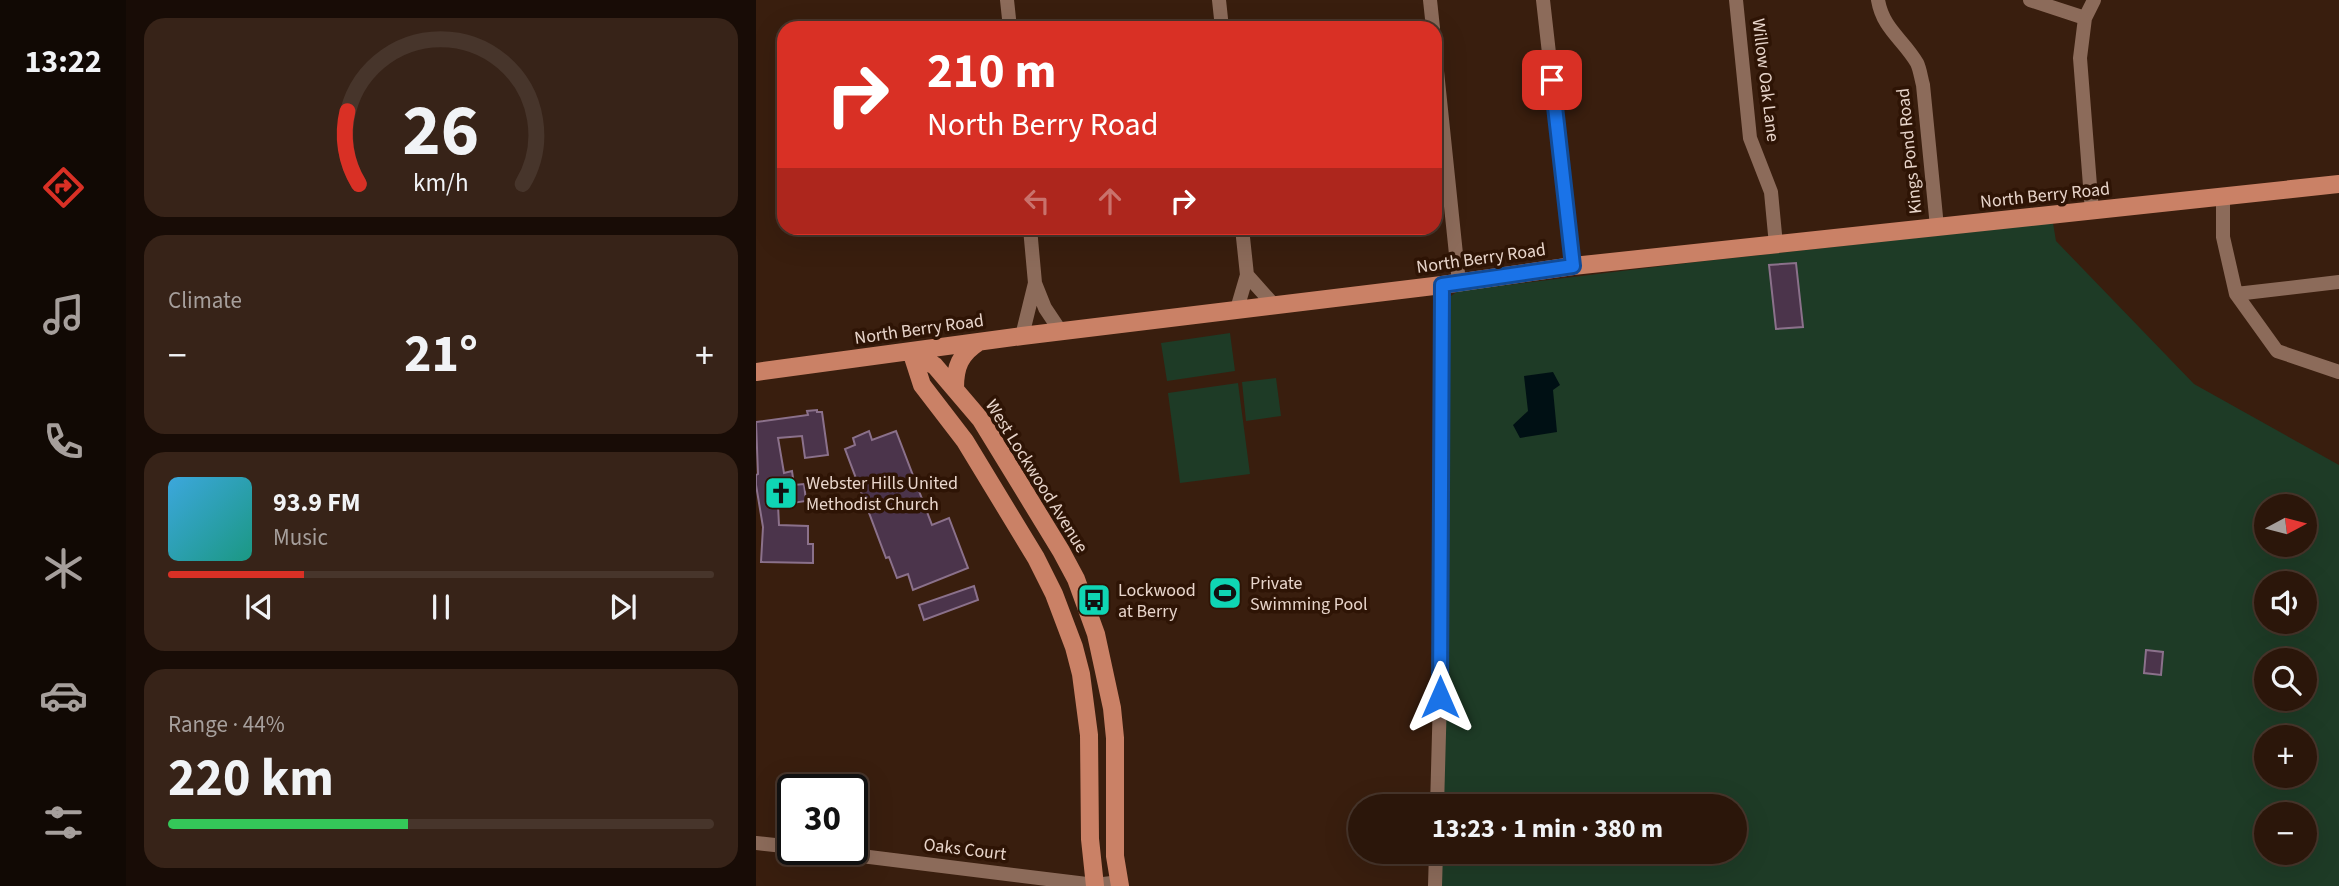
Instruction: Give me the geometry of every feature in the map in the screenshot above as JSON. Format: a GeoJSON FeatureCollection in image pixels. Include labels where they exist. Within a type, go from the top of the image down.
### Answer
{"type":"FeatureCollection","features":[{"type":"Feature","properties":{"kind":"main road","name":"North Berry Road"},"geometry":{"type":"LineString","coordinates":[[756,372],[1573,266],[2339,184]]}},
{"type":"Feature","properties":{"kind":"main road"},"geometry":{"type":"LineString","coordinates":[[955,388],[955,372],[960,360],[979,342]]}},
{"type":"Feature","properties":{"kind":"main road"},"geometry":{"type":"LineString","coordinates":[[911,351],[922,386],[965,441],[1036,558],[1054,594],[1074,647],[1085,698],[1089,735],[1090,839],[1095,886]]}},
{"type":"Feature","properties":{"kind":"main road","name":"West Lockwood Avenue"},"geometry":{"type":"LineString","coordinates":[[911,351],[935,366],[981,420],[1061,551],[1077,583],[1096,634],[1112,708],[1115,738],[1115,844],[1120,884]]}},
{"type":"Feature","properties":{"kind":"main road"},"geometry":{"type":"LineString","coordinates":[[992,485],[1014,474]]}},
{"type":"Feature","properties":{"kind":"main road"},"geometry":{"type":"LineString","coordinates":[[1054,594],[1077,583]]}},
{"type":"Feature","properties":{"kind":"street"},"geometry":{"type":"LineString","coordinates":[[1007,0],[1009,21]]}},
{"type":"Feature","properties":{"kind":"street"},"geometry":{"type":"LineString","coordinates":[[1219,0],[1221,21]]}},
{"type":"Feature","properties":{"kind":"street"},"geometry":{"type":"LineString","coordinates":[[1430,0],[1432,21]]}},
{"type":"Feature","properties":{"kind":"street"},"geometry":{"type":"LineString","coordinates":[[1543,0],[1573,266]]}},
{"type":"Feature","properties":{"kind":"street","name":"Willow Oak Lane"},"geometry":{"type":"LineString","coordinates":[[1736,0],[1750,138],[1771,192],[1776,245]]}},
{"type":"Feature","properties":{"kind":"street","name":"Kings Pond Road"},"geometry":{"type":"LineString","coordinates":[[1878,0],[1880,12],[1890,30],[1918,65],[1923,85],[1937,228]]}},
{"type":"Feature","properties":{"kind":"street"},"geometry":{"type":"LineString","coordinates":[[2030,0],[2085,18]]}},
{"type":"Feature","properties":{"kind":"street"},"geometry":{"type":"LineString","coordinates":[[2092,211],[2080,58],[2085,18],[2094,0]]}},
{"type":"Feature","properties":{"kind":"street"},"geometry":{"type":"LineString","coordinates":[[1437,794],[1450,284],[1442,160]]}},
{"type":"Feature","properties":{"kind":"street"},"geometry":{"type":"LineString","coordinates":[[2223,197],[2223,237],[2236,294],[2277,351],[2339,372]]}},
{"type":"Feature","properties":{"kind":"street"},"geometry":{"type":"LineString","coordinates":[[1031,235],[1035,283],[1045,308],[1061,332]]}},
{"type":"Feature","properties":{"kind":"street"},"geometry":{"type":"LineString","coordinates":[[1237,309],[1247,275],[1243,235]]}},
{"type":"Feature","properties":{"kind":"street"},"geometry":{"type":"LineString","coordinates":[[1247,275],[1273,304]]}},
{"type":"Feature","properties":{"kind":"street"},"geometry":{"type":"LineString","coordinates":[[2236,294],[2339,282]]}},
{"type":"Feature","properties":{"kind":"street"},"geometry":{"type":"LineString","coordinates":[[1022,336],[1035,283]]}},
{"type":"Feature","properties":{"kind":"street"},"geometry":{"type":"LineString","coordinates":[[756,843],[777,845]]}},
{"type":"Feature","properties":{"kind":"street","name":"Oaks Court"},"geometry":{"type":"LineString","coordinates":[[868,857],[1095,886],[1120,884]]}},
{"type":"Feature","properties":{"kind":"street"},"geometry":{"type":"LineString","coordinates":[[1435,886],[1436,864]]}},
{"type":"Feature","properties":{"kind":"green space"},"geometry":{"type":"Polygon","coordinates":[[[2053,223],[2056,241],[2194,384],[2339,465],[2339,886],[1441,886],[1442,864],[1747,864],[1747,794],[1442,794],[1447,307],[1451,296],[1458,291],[2053,223]]]}},
{"type":"Feature","properties":{"kind":"green space"},"geometry":{"type":"Polygon","coordinates":[[[1230,333],[1235,371],[1167,381],[1161,343],[1230,333]]]}},
{"type":"Feature","properties":{"kind":"green space"},"geometry":{"type":"Polygon","coordinates":[[[1276,378],[1281,416],[1246,421],[1242,382],[1276,378]]]}},
{"type":"Feature","properties":{"kind":"green space"},"geometry":{"type":"Polygon","coordinates":[[[1238,383],[1250,474],[1180,483],[1168,393],[1238,383]]]}},
{"type":"Feature","properties":{"kind":"shaded area"},"geometry":{"type":"Polygon","coordinates":[[[1553,372],[1560,385],[1553,390],[1557,432],[1520,438],[1513,425],[1528,411],[1524,376],[1553,372]]]}},
{"type":"Feature","properties":{"kind":"building"},"geometry":{"type":"Polygon","coordinates":[[[1796,263],[1803,327],[1776,329],[1769,265],[1796,263]]]}},
{"type":"Feature","properties":{"kind":"building","name":"Webster Hills United Methodist Church"},"geometry":{"type":"Polygon","coordinates":[[[807,411],[822,412],[828,455],[805,458],[802,436],[778,438],[784,473],[792,471],[794,485],[804,484],[806,501],[778,505],[779,525],[808,526],[808,544],[813,544],[813,563],[761,562],[763,527],[756,485],[756,422],[808,415],[807,411]]]}},
{"type":"Feature","properties":{"kind":"building"},"geometry":{"type":"Polygon","coordinates":[[[869,431],[872,440],[896,431],[932,525],[949,518],[968,568],[913,590],[908,574],[897,578],[889,557],[886,558],[845,449],[855,445],[853,438],[869,431]]]}},
{"type":"Feature","properties":{"kind":"building"},"geometry":{"type":"Polygon","coordinates":[[[974,586],[978,600],[924,620],[919,605],[974,586]]]}},
{"type":"Feature","properties":{"kind":"building"},"geometry":{"type":"Polygon","coordinates":[[[2146,650],[2163,652],[2161,675],[2144,673],[2146,650]]]}},
{"type":"Feature","properties":{"kind":"place","name":"Webster Hills United Methodist Church"},"geometry":{"type":"Point","coordinates":[781,493]}},
{"type":"Feature","properties":{"kind":"place","name":"Private Swimming Pool"},"geometry":{"type":"Point","coordinates":[1225,593]}},
{"type":"Feature","properties":{"kind":"place","name":"Lockwood at Berry"},"geometry":{"type":"Point","coordinates":[1094,600]}},
{"type":"Feature","properties":{"kind":"route"},"geometry":{"type":"LineString","coordinates":[[1440,697],[1442,285],[1573,266],[1552,80]]}}]}
